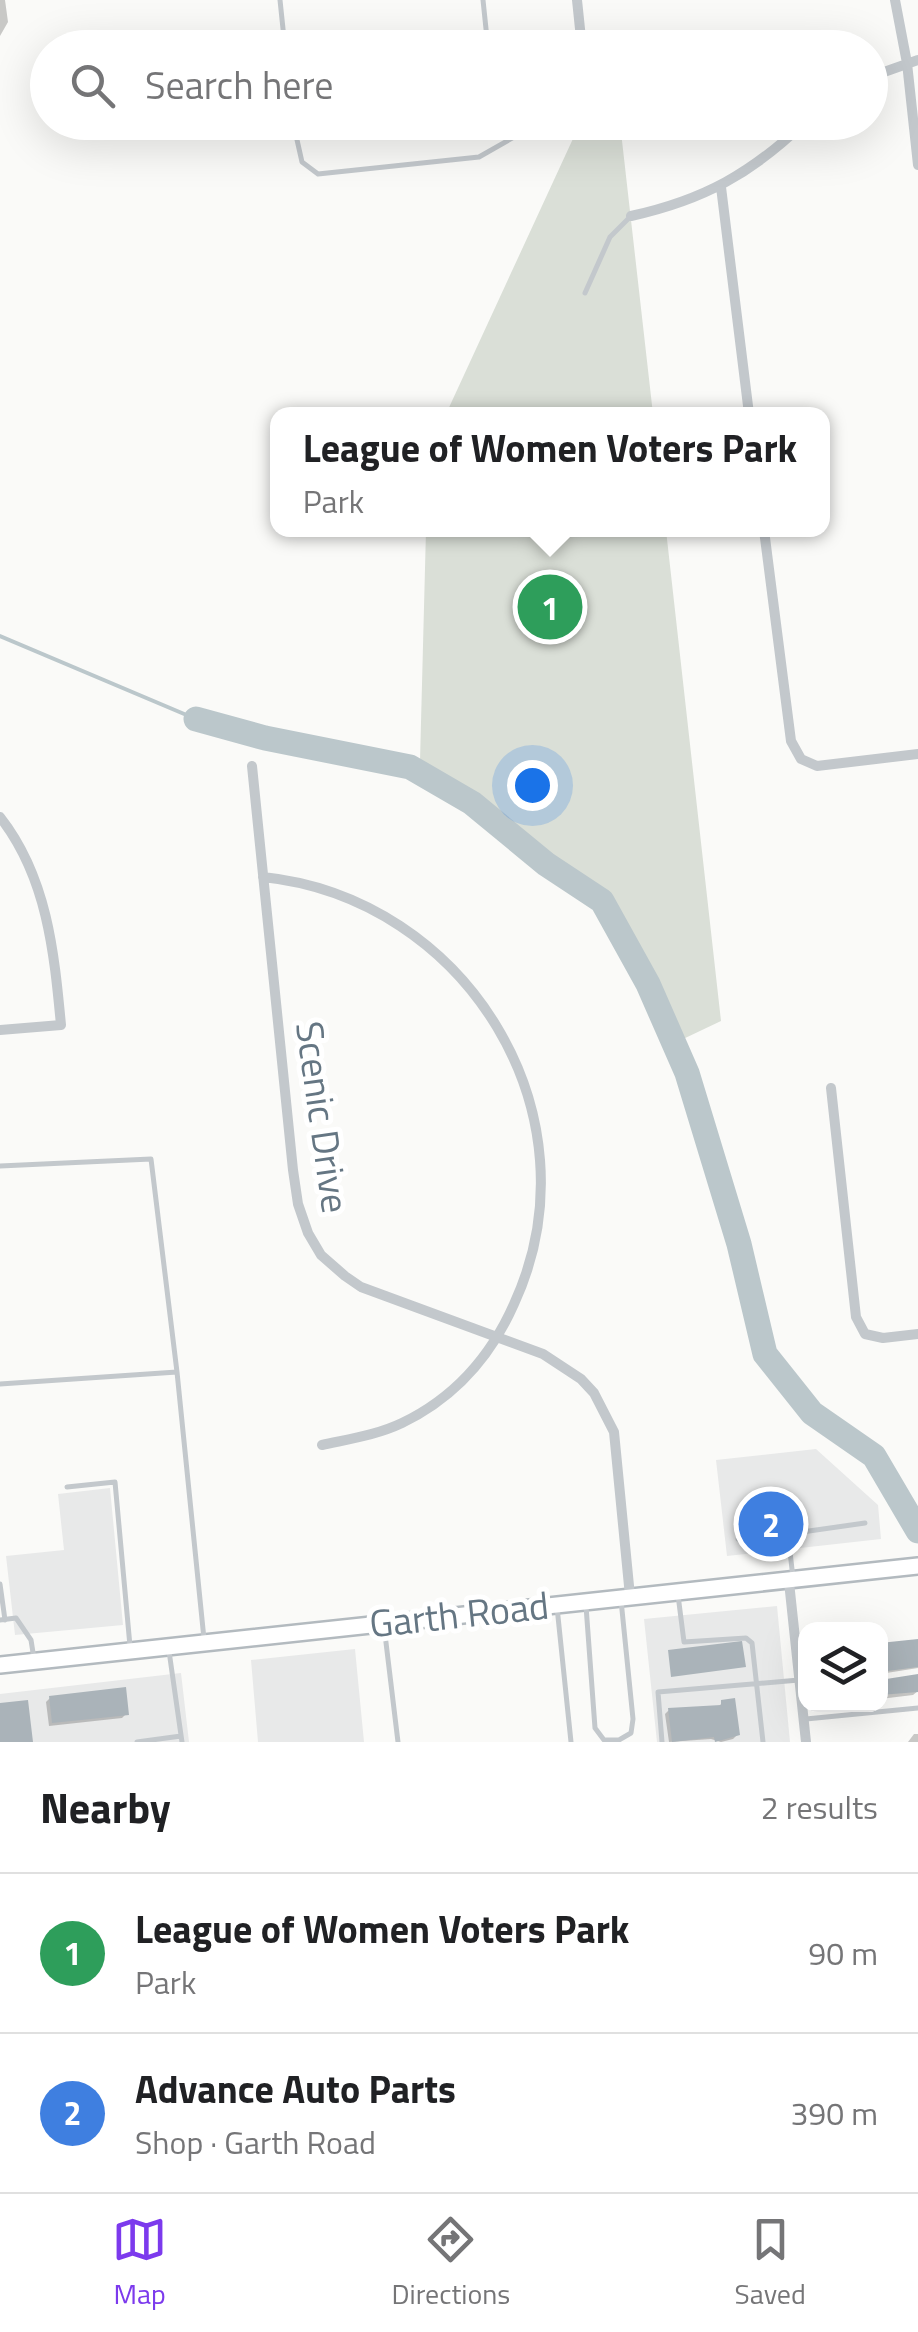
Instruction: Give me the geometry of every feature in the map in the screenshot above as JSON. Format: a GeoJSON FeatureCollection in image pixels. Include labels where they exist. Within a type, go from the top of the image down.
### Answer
{"type":"FeatureCollection","features":[{"type":"Feature","properties":{"kind":"main road","name":"Garth Road"},"geometry":{"type":"LineString","coordinates":[[0,1665],[910,1567]]}},
{"type":"Feature","properties":{"kind":"street"},"geometry":{"type":"LineString","coordinates":[[578,0],[580,30]]}},
{"type":"Feature","properties":{"kind":"street"},"geometry":{"type":"LineString","coordinates":[[894,0],[912,62],[918,165]]}},
{"type":"Feature","properties":{"kind":"street"},"geometry":{"type":"LineString","coordinates":[[888,71],[912,62]]}},
{"type":"Feature","properties":{"kind":"street"},"geometry":{"type":"LineString","coordinates":[[631,216],[721,187],[774,153],[787,140]]}},
{"type":"Feature","properties":{"kind":"street"},"geometry":{"type":"LineString","coordinates":[[721,187],[749,407]]}},
{"type":"Feature","properties":{"kind":"street"},"geometry":{"type":"LineString","coordinates":[[765,537],[785,699],[792,741],[801,759],[818,766],[918,754]]}},
{"type":"Feature","properties":{"kind":"street","name":"Scenic Drive"},"geometry":{"type":"LineString","coordinates":[[252,766],[298,1204],[308,1233],[320,1255],[361,1287],[560,1363],[581,1379],[606,1412],[614,1432],[625,1597]]}},
{"type":"Feature","properties":{"kind":"street"},"geometry":{"type":"LineString","coordinates":[[0,816],[43,897],[54,944],[60,1025],[0,1030]]}},
{"type":"Feature","properties":{"kind":"street"},"geometry":{"type":"LineString","coordinates":[[263,877],[291,880],[347,896],[414,934],[471,989],[506,1039],[534,1120],[540,1178],[538,1222],[528,1271],[507,1322],[466,1379],[426,1410],[378,1432],[322,1445]]}},
{"type":"Feature","properties":{"kind":"street"},"geometry":{"type":"LineString","coordinates":[[831,1088],[856,1317],[865,1334],[883,1338],[918,1334]]}},
{"type":"Feature","properties":{"kind":"street"},"geometry":{"type":"LineString","coordinates":[[791,1582],[798,1668]]}},
{"type":"Feature","properties":{"kind":"street"},"geometry":{"type":"LineString","coordinates":[[802,1712],[806,1742]]}},
{"type":"Feature","properties":{"kind":"lane"},"geometry":{"type":"LineString","coordinates":[[280,0],[283,30]]}},
{"type":"Feature","properties":{"kind":"lane"},"geometry":{"type":"LineString","coordinates":[[482,0],[486,30]]}},
{"type":"Feature","properties":{"kind":"lane"},"geometry":{"type":"LineString","coordinates":[[296,140],[302,162],[318,174],[479,157],[510,140]]}},
{"type":"Feature","properties":{"kind":"lane"},"geometry":{"type":"LineString","coordinates":[[585,293],[610,238],[631,216]]}},
{"type":"Feature","properties":{"kind":"lane"},"geometry":{"type":"LineString","coordinates":[[0,1166],[152,1159],[204,1642]]}},
{"type":"Feature","properties":{"kind":"lane"},"geometry":{"type":"LineString","coordinates":[[0,1384],[177,1372]]}},
{"type":"Feature","properties":{"kind":"lane"},"geometry":{"type":"LineString","coordinates":[[68,1487],[115,1482],[130,1651]]}},
{"type":"Feature","properties":{"kind":"lane"},"geometry":{"type":"LineString","coordinates":[[738,1538],[865,1523]]}},
{"type":"Feature","properties":{"kind":"lane"},"geometry":{"type":"LineString","coordinates":[[788,1534],[791,1582]]}},
{"type":"Feature","properties":{"kind":"lane"},"geometry":{"type":"LineString","coordinates":[[0,1584],[2,1620],[16,1618],[31,1640],[34,1662]]}},
{"type":"Feature","properties":{"kind":"lane"},"geometry":{"type":"LineString","coordinates":[[678,1592],[684,1642],[746,1638],[752,1643],[764,1742]]}},
{"type":"Feature","properties":{"kind":"lane"},"geometry":{"type":"LineString","coordinates":[[585,1601],[595,1728],[604,1740],[619,1740],[631,1734],[633,1720],[625,1597]]}},
{"type":"Feature","properties":{"kind":"lane"},"geometry":{"type":"LineString","coordinates":[[557,1604],[570,1742]]}},
{"type":"Feature","properties":{"kind":"lane"},"geometry":{"type":"LineString","coordinates":[[384,1622],[398,1742]]}},
{"type":"Feature","properties":{"kind":"lane"},"geometry":{"type":"LineString","coordinates":[[137,1742],[182,1739],[168,1647]]}},
{"type":"Feature","properties":{"kind":"lane"},"geometry":{"type":"LineString","coordinates":[[662,1742],[658,1692],[798,1680]]}},
{"type":"Feature","properties":{"kind":"lane"},"geometry":{"type":"LineString","coordinates":[[803,1719],[918,1708]]}},
{"type":"Feature","properties":{"kind":"shaded area"},"geometry":{"type":"Polygon","coordinates":[[[572,140],[622,140],[652,407],[449,407],[572,140]]]}},
{"type":"Feature","properties":{"kind":"shaded area"},"geometry":{"type":"Polygon","coordinates":[[[426,537],[667,537],[721,1021],[681,1040],[616,907],[420,761],[426,537]]]}},
{"type":"Feature","properties":{"kind":"shaded area"},"geometry":{"type":"Polygon","coordinates":[[[816,1449],[878,1505],[881,1539],[727,1556],[716,1460],[816,1449]]]}},
{"type":"Feature","properties":{"kind":"shaded area"},"geometry":{"type":"Polygon","coordinates":[[[110,1488],[123,1625],[15,1635],[6,1556],[64,1550],[58,1494],[110,1488]]]}},
{"type":"Feature","properties":{"kind":"shaded area"},"geometry":{"type":"Polygon","coordinates":[[[777,1606],[790,1742],[657,1742],[644,1619],[777,1606]]]}},
{"type":"Feature","properties":{"kind":"shaded area"},"geometry":{"type":"Polygon","coordinates":[[[355,1649],[364,1742],[258,1742],[251,1660],[355,1649]]]}},
{"type":"Feature","properties":{"kind":"shaded area"},"geometry":{"type":"Polygon","coordinates":[[[181,1673],[189,1742],[0,1742],[0,1694],[181,1673]]]}},
{"type":"Feature","properties":{"kind":"building"},"geometry":{"type":"Polygon","coordinates":[[[918,1639],[918,1667],[888,1671],[888,1642],[918,1639]]]}},
{"type":"Feature","properties":{"kind":"building"},"geometry":{"type":"Polygon","coordinates":[[[742,1641],[746,1667],[671,1677],[668,1650],[742,1641]]]}},
{"type":"Feature","properties":{"kind":"building"},"geometry":{"type":"Polygon","coordinates":[[[918,1674],[918,1692],[888,1694],[888,1679],[918,1674]]]}},
{"type":"Feature","properties":{"kind":"building"},"geometry":{"type":"Polygon","coordinates":[[[126,1687],[129,1715],[52,1723],[49,1696],[126,1687]]]}},
{"type":"Feature","properties":{"kind":"building"},"geometry":{"type":"Polygon","coordinates":[[[735,1698],[740,1735],[715,1742],[714,1737],[672,1742],[668,1708],[721,1705],[721,1700],[735,1698]]]}},
{"type":"Feature","properties":{"kind":"building"},"geometry":{"type":"Polygon","coordinates":[[[28,1700],[33,1742],[0,1742],[0,1703],[28,1700]]]}},
{"type":"Feature","properties":{"kind":"waterway"},"geometry":{"type":"LineString","coordinates":[[0,636],[196,719]]}},
{"type":"Feature","properties":{"kind":"waterway"},"geometry":{"type":"LineString","coordinates":[[196,719],[265,738],[410,767],[472,803],[546,864],[602,901],[648,984],[687,1073],[739,1244],[765,1354],[812,1413],[874,1456],[918,1531]]}},
{"type":"Feature","properties":{"kind":"place","name":"League of Women Voters Park"},"geometry":{"type":"Point","coordinates":[550,607]}},
{"type":"Feature","properties":{"kind":"place","name":"Advance Auto Parts"},"geometry":{"type":"Point","coordinates":[771,1524]}}]}
